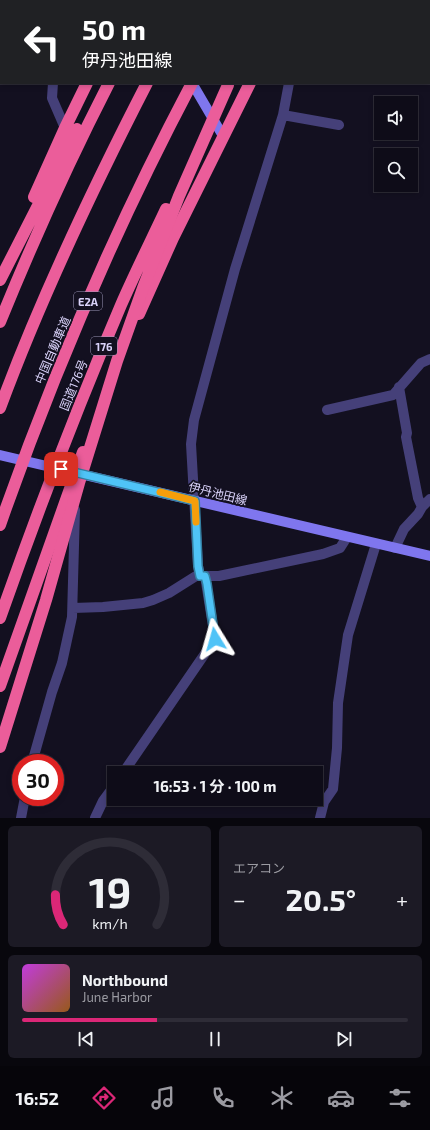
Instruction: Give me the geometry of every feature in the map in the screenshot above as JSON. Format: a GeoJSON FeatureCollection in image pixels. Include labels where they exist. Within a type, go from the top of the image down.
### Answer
{"type":"FeatureCollection","features":[{"type":"Feature","properties":{"kind":"highway"},"geometry":{"type":"LineString","coordinates":[[0,273],[65,128],[87,84]]}},
{"type":"Feature","properties":{"kind":"highway"},"geometry":{"type":"LineString","coordinates":[[0,280],[88,107],[102,84]]}},
{"type":"Feature","properties":{"kind":"highway"},"geometry":{"type":"LineString","coordinates":[[0,322],[34,240],[89,122],[108,84]]}},
{"type":"Feature","properties":{"kind":"highway"},"geometry":{"type":"LineString","coordinates":[[0,408],[64,254],[146,84]]}},
{"type":"Feature","properties":{"kind":"highway","name":"中国自動車道"},"geometry":{"type":"LineString","coordinates":[[0,525],[48,397],[100,272],[157,150],[191,84]]}},
{"type":"Feature","properties":{"kind":"highway"},"geometry":{"type":"LineString","coordinates":[[0,747],[46,600],[78,483],[117,361],[143,288],[179,196],[229,84]]}},
{"type":"Feature","properties":{"kind":"highway","name":"国道176号"},"geometry":{"type":"LineString","coordinates":[[0,618],[37,514],[79,406],[122,304],[170,201],[229,84]]}},
{"type":"Feature","properties":{"kind":"highway"},"geometry":{"type":"LineString","coordinates":[[0,686],[96,416],[173,238],[249,84]]}},
{"type":"Feature","properties":{"kind":"main road"},"geometry":{"type":"LineString","coordinates":[[193,84],[223,136]]}},
{"type":"Feature","properties":{"kind":"main road","name":"伊丹池田線"},"geometry":{"type":"LineString","coordinates":[[0,455],[430,556]]}},
{"type":"Feature","properties":{"kind":"street"},"geometry":{"type":"LineString","coordinates":[[53,84],[52,98],[65,128]]}},
{"type":"Feature","properties":{"kind":"street"},"geometry":{"type":"LineString","coordinates":[[129,766],[215,639],[203,576],[198,566],[192,444],[194,420],[235,269],[283,115],[289,84]]}},
{"type":"Feature","properties":{"kind":"street"},"geometry":{"type":"LineString","coordinates":[[283,115],[339,125]]}},
{"type":"Feature","properties":{"kind":"street"},"geometry":{"type":"LineString","coordinates":[[327,410],[393,395],[421,363],[430,360]]}},
{"type":"Feature","properties":{"kind":"street"},"geometry":{"type":"LineString","coordinates":[[400,388],[407,433],[406,436],[418,498],[422,507]]}},
{"type":"Feature","properties":{"kind":"street"},"geometry":{"type":"LineString","coordinates":[[35,754],[68,642],[73,608],[76,472]]}},
{"type":"Feature","properties":{"kind":"street"},"geometry":{"type":"LineString","coordinates":[[395,548],[404,529],[430,499]]}},
{"type":"Feature","properties":{"kind":"street"},"geometry":{"type":"LineString","coordinates":[[73,608],[149,602],[170,593],[196,576],[219,576],[324,554],[340,548],[347,537]]}},
{"type":"Feature","properties":{"kind":"street"},"geometry":{"type":"LineString","coordinates":[[320,818],[324,802],[334,788],[338,703],[348,635],[376,544]]}},
{"type":"Feature","properties":{"kind":"street"},"geometry":{"type":"LineString","coordinates":[[95,818],[107,796]]}},
{"type":"Feature","properties":{"kind":"street"},"geometry":{"type":"LineString","coordinates":[[22,818],[24,806]]}},
{"type":"Feature","properties":{"kind":"slow traffic"},"geometry":{"type":"LineString","coordinates":[[160,492],[195,501],[196,522]]}},
{"type":"Feature","properties":{"kind":"route"},"geometry":{"type":"LineString","coordinates":[[61,469],[195,501],[198,566],[200,576],[205,576],[207,584],[215,639]]}}]}
